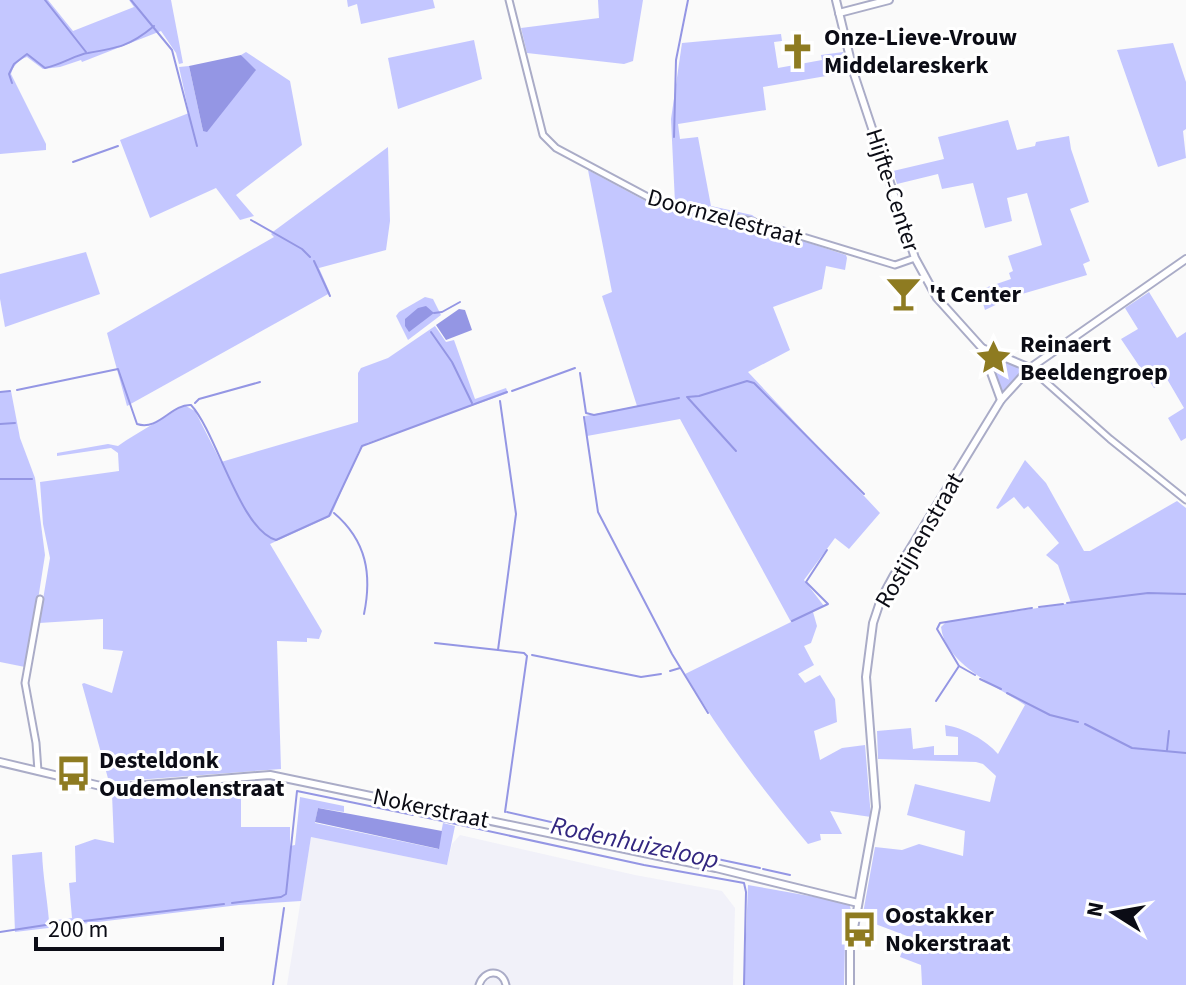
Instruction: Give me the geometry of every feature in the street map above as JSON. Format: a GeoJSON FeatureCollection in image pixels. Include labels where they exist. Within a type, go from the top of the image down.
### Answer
{"type":"FeatureCollection","features":[{"type":"Feature","properties":{"kind":"street","name":"Doornzelestraat"},"geometry":{"type":"LineString","coordinates":[[509,0],[543,135],[556,148],[659,203],[751,221],[895,265],[915,258]]}},
{"type":"Feature","properties":{"kind":"street","name":"Hijfte-Center"},"geometry":{"type":"LineString","coordinates":[[836,0],[854,74],[915,258],[937,298],[982,348],[1001,400]]}},
{"type":"Feature","properties":{"kind":"street"},"geometry":{"type":"LineString","coordinates":[[839,13],[889,0]]}},
{"type":"Feature","properties":{"kind":"street","name":"Rostijnenstraat"},"geometry":{"type":"LineString","coordinates":[[850,985],[850,950],[876,807],[866,677],[873,623],[881,599],[1001,400],[1030,368],[1186,259]]}},
{"type":"Feature","properties":{"kind":"street","name":"Hijfte-Center"},"geometry":{"type":"LineString","coordinates":[[982,348],[1030,368]]}},
{"type":"Feature","properties":{"kind":"street"},"geometry":{"type":"LineString","coordinates":[[1030,368],[1110,439],[1186,500]]}},
{"type":"Feature","properties":{"kind":"street"},"geometry":{"type":"LineString","coordinates":[[38,771],[25,683],[40,599]]}},
{"type":"Feature","properties":{"kind":"street","name":"Nokerstraat"},"geometry":{"type":"LineString","coordinates":[[0,762],[109,788],[270,775],[702,865],[858,903]]}},
{"type":"Feature","properties":{"kind":"street"},"geometry":{"type":"LineString","coordinates":[[479,985],[482,977],[489,972],[504,978],[506,985]]}},
{"type":"Feature","properties":{"kind":"shaded area"},"geometry":{"type":"Polygon","coordinates":[[[0,0],[48,0],[73,31],[134,7],[129,0],[171,0],[183,63],[179,64],[176,53],[161,31],[82,62],[60,67],[43,69],[24,58],[11,74],[46,144],[46,150],[0,154],[0,0]]]}},
{"type":"Feature","properties":{"kind":"shaded area"},"geometry":{"type":"Polygon","coordinates":[[[347,0],[433,0],[435,8],[361,24],[357,4],[348,7],[347,0]]]}},
{"type":"Feature","properties":{"kind":"shaded area"},"geometry":{"type":"Polygon","coordinates":[[[598,0],[643,0],[633,61],[624,64],[527,53],[521,28],[599,18],[598,0]]]}},
{"type":"Feature","properties":{"kind":"shaded area"},"geometry":{"type":"Polygon","coordinates":[[[781,34],[782,41],[774,42],[778,68],[822,60],[821,55],[843,52],[849,72],[763,87],[766,110],[678,124],[680,139],[698,137],[711,206],[752,215],[759,220],[675,203],[671,119],[682,43],[781,34]]]}},
{"type":"Feature","properties":{"kind":"shaded area"},"geometry":{"type":"Polygon","coordinates":[[[474,40],[482,79],[398,109],[388,58],[474,40]]]}},
{"type":"Feature","properties":{"kind":"shaded area"},"geometry":{"type":"Polygon","coordinates":[[[1173,43],[1186,82],[1186,129],[1183,131],[1186,158],[1158,167],[1117,50],[1173,43]]]}},
{"type":"Feature","properties":{"kind":"shaded area"},"geometry":{"type":"Polygon","coordinates":[[[246,52],[290,81],[302,145],[236,195],[254,216],[240,220],[216,188],[150,218],[120,140],[189,113],[179,67],[189,66],[203,131],[255,71],[241,55],[246,52]]]}},
{"type":"Feature","properties":{"kind":"shaded area"},"geometry":{"type":"Polygon","coordinates":[[[241,55],[256,70],[207,132],[203,131],[189,66],[241,55]]]}},
{"type":"Feature","properties":{"kind":"shaded area"},"geometry":{"type":"Polygon","coordinates":[[[1008,120],[1017,150],[1035,146],[1036,142],[1069,136],[1089,202],[1070,209],[1090,261],[1083,264],[1087,275],[1012,297],[985,310],[979,290],[1011,279],[1009,273],[1013,271],[1008,256],[1042,245],[1027,193],[1007,198],[1012,221],[985,228],[973,183],[942,189],[938,174],[897,184],[893,171],[944,159],[938,137],[1008,120]]]}},
{"type":"Feature","properties":{"kind":"shaded area"},"geometry":{"type":"Polygon","coordinates":[[[388,147],[390,221],[386,250],[319,268],[330,293],[127,406],[107,333],[274,237],[271,234],[274,231],[388,147]]]}},
{"type":"Feature","properties":{"kind":"shaded area"},"geometry":{"type":"Polygon","coordinates":[[[588,170],[655,206],[744,222],[846,255],[845,270],[826,266],[822,289],[773,307],[790,350],[748,372],[880,513],[849,549],[835,538],[804,580],[824,606],[813,612],[817,626],[811,643],[804,646],[814,665],[798,674],[805,683],[820,675],[835,699],[837,722],[814,731],[820,760],[842,748],[865,745],[871,817],[830,811],[842,834],[820,834],[821,840],[808,844],[743,762],[685,674],[791,622],[680,419],[587,436],[585,416],[637,406],[602,296],[612,292],[588,170]]]}},
{"type":"Feature","properties":{"kind":"shaded area"},"geometry":{"type":"Polygon","coordinates":[[[86,252],[100,294],[5,327],[0,274],[86,252]]]}},
{"type":"Feature","properties":{"kind":"shaded area"},"geometry":{"type":"Polygon","coordinates":[[[1149,292],[1177,338],[1186,332],[1186,438],[1181,441],[1168,418],[1184,408],[1167,379],[1154,388],[1121,339],[1138,329],[1125,308],[1149,292]]]}},
{"type":"Feature","properties":{"kind":"shaded area"},"geometry":{"type":"Polygon","coordinates":[[[425,297],[433,299],[441,315],[408,340],[396,316],[425,297]]]}},
{"type":"Feature","properties":{"kind":"shaded area"},"geometry":{"type":"Polygon","coordinates":[[[426,306],[434,313],[409,332],[405,319],[418,308],[426,306]]]}},
{"type":"Feature","properties":{"kind":"shaded area"},"geometry":{"type":"Polygon","coordinates":[[[459,309],[465,310],[472,330],[446,340],[436,325],[459,309]]]}},
{"type":"Feature","properties":{"kind":"shaded area"},"geometry":{"type":"Polygon","coordinates":[[[435,326],[446,342],[454,340],[475,399],[506,388],[508,393],[367,443],[359,450],[331,516],[270,544],[322,631],[319,639],[307,638],[307,642],[277,641],[281,769],[109,782],[82,684],[112,693],[123,651],[103,649],[103,619],[39,623],[50,558],[43,524],[40,482],[119,471],[118,453],[111,448],[57,456],[57,453],[108,444],[118,446],[184,405],[195,411],[221,462],[358,422],[358,373],[361,368],[388,358],[435,326]]]}},
{"type":"Feature","properties":{"kind":"shaded area"},"geometry":{"type":"Polygon","coordinates":[[[982,348],[1030,368],[1001,400],[982,348]]]}},
{"type":"Feature","properties":{"kind":"shaded area"},"geometry":{"type":"Polygon","coordinates":[[[11,391],[20,438],[35,478],[45,555],[25,667],[0,662],[0,392],[11,391]]]}},
{"type":"Feature","properties":{"kind":"shaded area"},"geometry":{"type":"Polygon","coordinates":[[[1025,460],[1046,483],[1084,551],[1090,551],[1177,501],[1186,508],[1186,985],[922,985],[921,965],[900,957],[907,936],[862,919],[875,847],[902,850],[919,844],[963,856],[965,831],[907,815],[915,784],[990,802],[996,776],[976,762],[878,759],[877,731],[911,728],[913,749],[934,746],[934,755],[958,755],[958,737],[946,736],[945,725],[974,735],[998,754],[1025,705],[962,663],[945,640],[941,627],[946,622],[1071,603],[1058,565],[1046,555],[1059,543],[1028,506],[1024,509],[1014,497],[996,508],[1025,460]]]}},
{"type":"Feature","properties":{"kind":"shaded area"},"geometry":{"type":"Polygon","coordinates":[[[241,779],[241,827],[290,827],[290,846],[295,845],[300,797],[344,806],[344,812],[318,808],[315,823],[438,849],[443,823],[455,826],[447,865],[311,837],[301,901],[239,905],[15,932],[12,855],[42,852],[49,921],[72,918],[69,883],[76,882],[75,846],[95,839],[114,843],[114,790],[241,779]]]}},
{"type":"Feature","properties":{"kind":"shaded area"},"geometry":{"type":"Polygon","coordinates":[[[318,808],[442,831],[439,849],[315,822],[318,808]]]}},
{"type":"Feature","properties":{"kind":"shaded area"},"geometry":{"type":"Polygon","coordinates":[[[460,835],[635,875],[722,891],[735,908],[733,985],[287,985],[311,837],[447,865],[452,844],[460,835]]]}},
{"type":"Feature","properties":{"kind":"shaded area"},"geometry":{"type":"Polygon","coordinates":[[[748,885],[849,903],[851,910],[845,945],[844,985],[744,985],[748,885]]]}},
{"type":"Feature","properties":{"kind":"waterway"},"geometry":{"type":"LineString","coordinates":[[45,0],[86,52]]}},
{"type":"Feature","properties":{"kind":"waterway"},"geometry":{"type":"LineString","coordinates":[[131,0],[172,50],[197,146]]}},
{"type":"Feature","properties":{"kind":"waterway"},"geometry":{"type":"LineString","coordinates":[[674,137],[676,60],[688,0]]}},
{"type":"Feature","properties":{"kind":"waterway"},"geometry":{"type":"LineString","coordinates":[[12,83],[9,74],[14,64],[27,54],[45,68],[123,45],[154,26]]}},
{"type":"Feature","properties":{"kind":"waterway"},"geometry":{"type":"LineString","coordinates":[[73,162],[118,146]]}},
{"type":"Feature","properties":{"kind":"waterway"},"geometry":{"type":"LineString","coordinates":[[251,220],[302,249],[310,257]]}},
{"type":"Feature","properties":{"kind":"waterway"},"geometry":{"type":"LineString","coordinates":[[314,261],[330,296]]}},
{"type":"Feature","properties":{"kind":"waterway"},"geometry":{"type":"LineString","coordinates":[[434,313],[460,302]]}},
{"type":"Feature","properties":{"kind":"waterway"},"geometry":{"type":"LineString","coordinates":[[431,332],[452,362],[472,403]]}},
{"type":"Feature","properties":{"kind":"waterway"},"geometry":{"type":"LineString","coordinates":[[512,391],[575,368]]}},
{"type":"Feature","properties":{"kind":"waterway"},"geometry":{"type":"LineString","coordinates":[[17,390],[118,369],[137,424],[152,424],[177,409],[191,405],[201,418],[251,519],[276,540],[329,516],[362,446],[507,392]]}},
{"type":"Feature","properties":{"kind":"waterway"},"geometry":{"type":"LineString","coordinates":[[580,373],[586,413],[594,415],[679,398]]}},
{"type":"Feature","properties":{"kind":"waterway"},"geometry":{"type":"LineString","coordinates":[[687,397],[747,381],[754,383],[864,494]]}},
{"type":"Feature","properties":{"kind":"waterway"},"geometry":{"type":"LineString","coordinates":[[195,403],[199,399],[260,382]]}},
{"type":"Feature","properties":{"kind":"waterway"},"geometry":{"type":"LineString","coordinates":[[0,392],[10,391]]}},
{"type":"Feature","properties":{"kind":"waterway"},"geometry":{"type":"LineString","coordinates":[[688,398],[736,451]]}},
{"type":"Feature","properties":{"kind":"waterway"},"geometry":{"type":"LineString","coordinates":[[500,401],[516,514],[498,650],[527,656],[505,812]]}},
{"type":"Feature","properties":{"kind":"waterway"},"geometry":{"type":"LineString","coordinates":[[584,417],[598,512],[672,654],[708,713]]}},
{"type":"Feature","properties":{"kind":"waterway"},"geometry":{"type":"LineString","coordinates":[[0,424],[15,423]]}},
{"type":"Feature","properties":{"kind":"waterway"},"geometry":{"type":"LineString","coordinates":[[0,479],[32,479]]}},
{"type":"Feature","properties":{"kind":"waterway"},"geometry":{"type":"LineString","coordinates":[[334,513],[354,535],[364,559],[367,572],[364,614]]}},
{"type":"Feature","properties":{"kind":"waterway"},"geometry":{"type":"LineString","coordinates":[[792,621],[828,604],[806,582],[827,550]]}},
{"type":"Feature","properties":{"kind":"waterway"},"geometry":{"type":"LineString","coordinates":[[1067,603],[1148,593],[1186,594]]}},
{"type":"Feature","properties":{"kind":"waterway"},"geometry":{"type":"LineString","coordinates":[[1039,607],[1063,604]]}},
{"type":"Feature","properties":{"kind":"waterway"},"geometry":{"type":"LineString","coordinates":[[975,675],[959,666],[937,629],[940,623],[1032,608]]}},
{"type":"Feature","properties":{"kind":"waterway"},"geometry":{"type":"LineString","coordinates":[[435,643],[498,650]]}},
{"type":"Feature","properties":{"kind":"waterway"},"geometry":{"type":"LineString","coordinates":[[532,655],[641,677],[661,674]]}},
{"type":"Feature","properties":{"kind":"waterway"},"geometry":{"type":"LineString","coordinates":[[936,701],[959,666]]}},
{"type":"Feature","properties":{"kind":"waterway"},"geometry":{"type":"LineString","coordinates":[[670,671],[680,668]]}},
{"type":"Feature","properties":{"kind":"waterway"},"geometry":{"type":"LineString","coordinates":[[980,679],[1001,689]]}},
{"type":"Feature","properties":{"kind":"waterway"},"geometry":{"type":"LineString","coordinates":[[1007,693],[1050,715],[1078,722]]}},
{"type":"Feature","properties":{"kind":"waterway"},"geometry":{"type":"LineString","coordinates":[[1085,724],[1132,748],[1186,753]]}},
{"type":"Feature","properties":{"kind":"waterway"},"geometry":{"type":"LineString","coordinates":[[1167,750],[1169,731]]}},
{"type":"Feature","properties":{"kind":"waterway","name":"Rodenhuizeloop"},"geometry":{"type":"LineString","coordinates":[[232,903],[286,894],[297,791],[413,815]]}},
{"type":"Feature","properties":{"kind":"waterway"},"geometry":{"type":"LineString","coordinates":[[507,812],[595,832]]}},
{"type":"Feature","properties":{"kind":"waterway","name":"Rodenhuizeloop"},"geometry":{"type":"LineString","coordinates":[[419,816],[644,865],[744,883],[744,985]]}},
{"type":"Feature","properties":{"kind":"waterway"},"geometry":{"type":"LineString","coordinates":[[599,833],[679,851]]}},
{"type":"Feature","properties":{"kind":"waterway"},"geometry":{"type":"LineString","coordinates":[[684,852],[760,868]]}},
{"type":"Feature","properties":{"kind":"waterway"},"geometry":{"type":"LineString","coordinates":[[763,869],[790,875]]}},
{"type":"Feature","properties":{"kind":"waterway","name":"Rodenhuizeloop"},"geometry":{"type":"LineString","coordinates":[[59,924],[224,904]]}},
{"type":"Feature","properties":{"kind":"waterway"},"geometry":{"type":"LineString","coordinates":[[273,985],[284,908]]}},
{"type":"Feature","properties":{"kind":"waterway","name":"Rodenhuizeloop"},"geometry":{"type":"LineString","coordinates":[[0,932],[52,924]]}},
{"type":"Feature","properties":{"kind":"place","name":"Onze-Lieve-Vrouw Middelareskerk"},"geometry":{"type":"Point","coordinates":[798,51]}},
{"type":"Feature","properties":{"kind":"place","name":"'t Center"},"geometry":{"type":"Point","coordinates":[903,294]}},
{"type":"Feature","properties":{"kind":"place","name":"Reinaert Beeldengroep"},"geometry":{"type":"Point","coordinates":[994,358]}},
{"type":"Feature","properties":{"kind":"place","name":"Desteldonk Oudemolenstraat"},"geometry":{"type":"Point","coordinates":[73,774]}},
{"type":"Feature","properties":{"kind":"place","name":"Oostakker Nokerstraat"},"geometry":{"type":"Point","coordinates":[859,929]}}]}
